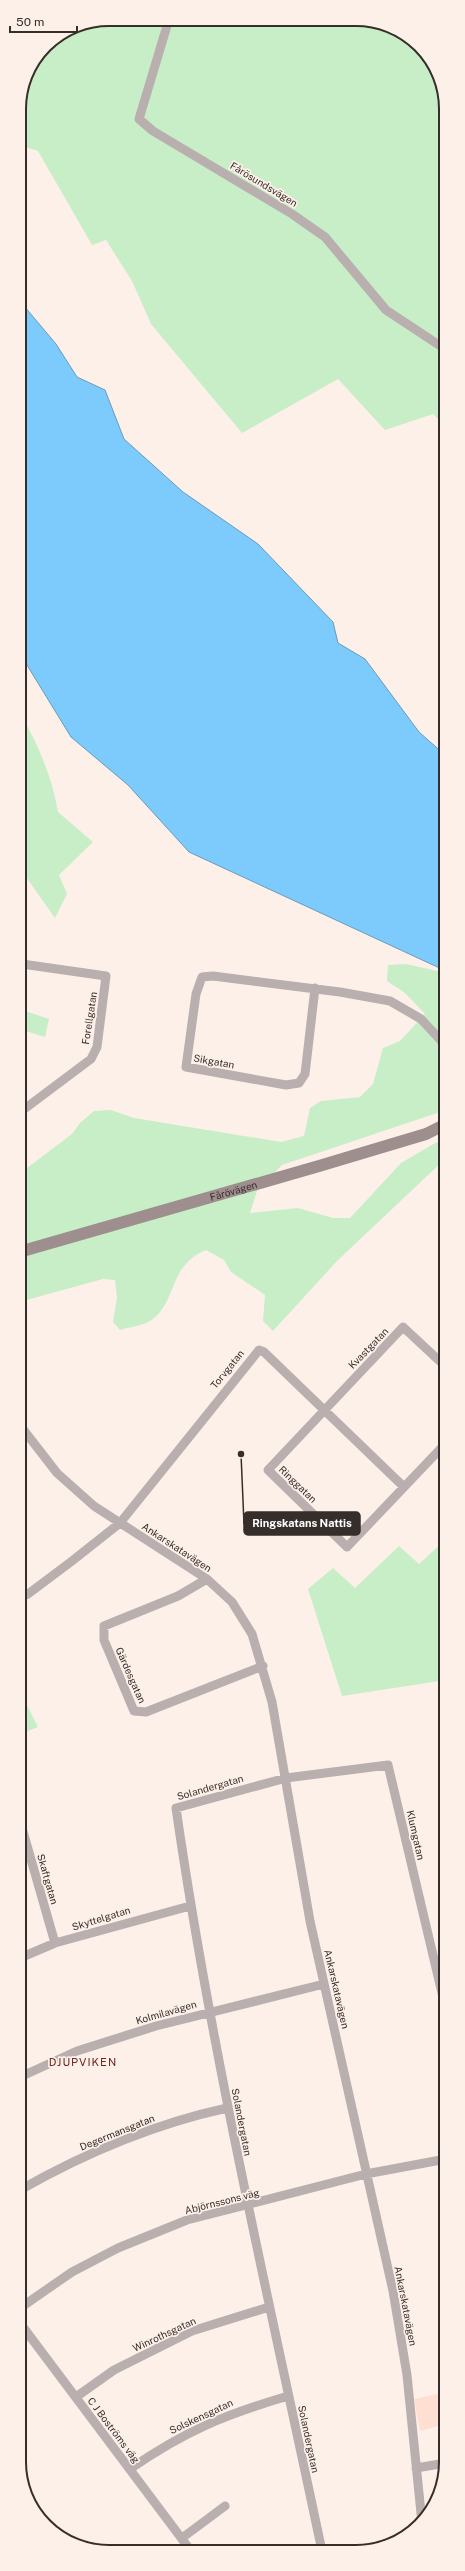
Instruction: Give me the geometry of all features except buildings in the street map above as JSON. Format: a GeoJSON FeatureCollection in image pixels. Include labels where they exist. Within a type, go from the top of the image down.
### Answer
{"type":"FeatureCollection","features":[{"type":"Feature","properties":{"kind":"street","name":"Fårösundsvägen"},"geometry":{"type":"LineString","coordinates":[[167,26],[139,118],[153,131],[287,211],[325,237],[386,310],[439,344]]}},
{"type":"Feature","properties":{"kind":"street","name":"Forellgatan"},"geometry":{"type":"LineString","coordinates":[[26,965],[106,976],[97,1047],[91,1059],[26,1108]]}},
{"type":"Feature","properties":{"kind":"street","name":"Sikgatan"},"geometry":{"type":"LineString","coordinates":[[315,988],[305,1074],[299,1083],[286,1085],[186,1067],[196,994],[202,977],[213,976],[315,988],[390,1001],[422,1019],[439,1038]]}},
{"type":"Feature","properties":{"kind":"street","name":"Fårövägen"},"geometry":{"type":"LineString","coordinates":[[26,1250],[326,1164],[426,1134],[439,1128]]}},
{"type":"Feature","properties":{"kind":"street","name":"Kvastgatan"},"geometry":{"type":"LineString","coordinates":[[324,1410],[403,1327],[439,1360]]}},
{"type":"Feature","properties":{"kind":"street","name":"Torvgatan"},"geometry":{"type":"LineString","coordinates":[[120,1523],[259,1350],[264,1352],[404,1487]]}},
{"type":"Feature","properties":{"kind":"street","name":"Ringgatan"},"geometry":{"type":"LineString","coordinates":[[324,1410],[268,1470],[347,1547],[404,1487]]}},
{"type":"Feature","properties":{"kind":"street","name":"Ankarskatavägen"},"geometry":{"type":"LineString","coordinates":[[26,1432],[57,1473],[94,1506],[207,1579],[232,1602],[252,1634],[264,1666],[286,1778],[310,1921],[393,2291],[407,2375],[421,2514]]}},
{"type":"Feature","properties":{"kind":"street"},"geometry":{"type":"LineString","coordinates":[[404,1487],[439,1450]]}},
{"type":"Feature","properties":{"kind":"street"},"geometry":{"type":"LineString","coordinates":[[26,1595],[120,1523]]}},
{"type":"Feature","properties":{"kind":"street","name":"Gärdesgatan"},"geometry":{"type":"LineString","coordinates":[[207,1579],[178,1596],[104,1626],[104,1640],[134,1711],[146,1712],[264,1666]]}},
{"type":"Feature","properties":{"kind":"street","name":"Klumgatan"},"geometry":{"type":"LineString","coordinates":[[286,1778],[388,1765],[439,1980]]}},
{"type":"Feature","properties":{"kind":"street","name":"Solandergatan"},"geometry":{"type":"LineString","coordinates":[[286,1778],[176,1808],[190,1906],[211,2011],[228,2108],[321,2545]]}},
{"type":"Feature","properties":{"kind":"street","name":"Skaftgatan"},"geometry":{"type":"LineString","coordinates":[[26,1842],[55,1943]]}},
{"type":"Feature","properties":{"kind":"street","name":"Skyttelgatan"},"geometry":{"type":"LineString","coordinates":[[26,1955],[55,1943],[190,1906]]}},
{"type":"Feature","properties":{"kind":"street","name":"Kolmilavägen"},"geometry":{"type":"LineString","coordinates":[[26,2074],[77,2051],[211,2011],[324,1984]]}},
{"type":"Feature","properties":{"kind":"street","name":"Degermansgatan"},"geometry":{"type":"LineString","coordinates":[[26,2187],[58,2168],[122,2140],[190,2116],[228,2108]]}},
{"type":"Feature","properties":{"kind":"street","name":"Abjörnssons väg"},"geometry":{"type":"LineString","coordinates":[[26,2304],[72,2272],[118,2248],[187,2220],[248,2206],[366,2174],[439,2160]]}},
{"type":"Feature","properties":{"kind":"street","name":"Winrothsgatan"},"geometry":{"type":"LineString","coordinates":[[76,2397],[114,2370],[192,2331],[269,2307]]}},
{"type":"Feature","properties":{"kind":"street","name":"C J Boströms väg"},"geometry":{"type":"LineString","coordinates":[[26,2331],[187,2545]]}},
{"type":"Feature","properties":{"kind":"street","name":"Solskensgatan"},"geometry":{"type":"LineString","coordinates":[[130,2470],[171,2442],[203,2425],[240,2410],[288,2396]]}},
{"type":"Feature","properties":{"kind":"street"},"geometry":{"type":"LineString","coordinates":[[416,2468],[439,2464]]}},
{"type":"Feature","properties":{"kind":"street"},"geometry":{"type":"LineString","coordinates":[[182,2538],[225,2506]]}},
{"type":"Feature","properties":{"kind":"shaded area"},"geometry":{"type":"Polygon","coordinates":[[[439,2394],[439,2426],[420,2431],[414,2399],[439,2394]]]}},
{"type":"Feature","properties":{"kind":"green space"},"geometry":{"type":"Polygon","coordinates":[[[109,26],[356,26],[383,30],[411,46],[428,67],[435,82],[439,109],[439,420],[433,414],[385,430],[338,379],[242,433],[151,324],[132,281],[106,240],[92,245],[38,151],[26,147],[26,103],[32,77],[43,58],[54,46],[67,37],[87,29],[109,26]]]}},
{"type":"Feature","properties":{"kind":"green space"},"geometry":{"type":"Polygon","coordinates":[[[26,724],[48,772],[58,812],[93,842],[59,875],[67,894],[55,918],[26,877],[26,724]]]}},
{"type":"Feature","properties":{"kind":"green space"},"geometry":{"type":"Polygon","coordinates":[[[406,964],[439,971],[439,1112],[282,1165],[257,1191],[250,1213],[298,1208],[333,1218],[350,1218],[401,1163],[437,1142],[439,1143],[439,1165],[337,1261],[273,1331],[263,1321],[265,1295],[231,1272],[224,1260],[206,1250],[194,1257],[185,1265],[165,1305],[159,1313],[147,1323],[120,1330],[113,1322],[117,1298],[115,1280],[103,1279],[26,1300],[26,1169],[72,1134],[80,1123],[94,1111],[111,1110],[134,1118],[281,1142],[304,1136],[310,1108],[321,1101],[360,1097],[373,1084],[383,1048],[400,1041],[425,1014],[405,993],[387,981],[388,965],[406,964]]]}},
{"type":"Feature","properties":{"kind":"green space"},"geometry":{"type":"Polygon","coordinates":[[[26,1011],[49,1019],[45,1037],[26,1031],[26,1011]]]}},
{"type":"Feature","properties":{"kind":"green space"},"geometry":{"type":"Polygon","coordinates":[[[439,1545],[439,1681],[342,1696],[308,1589],[333,1568],[355,1588],[399,1546],[419,1564],[439,1545]]]}},
{"type":"Feature","properties":{"kind":"green space"},"geometry":{"type":"Polygon","coordinates":[[[26,1703],[38,1727],[26,1732],[26,1703]]]}},
{"type":"Feature","properties":{"kind":"water"},"geometry":{"type":"Polygon","coordinates":[[[26,308],[56,344],[77,377],[105,390],[124,439],[183,492],[258,544],[333,622],[338,643],[365,659],[419,732],[439,750],[439,968],[189,852],[128,785],[71,737],[26,663],[26,308]]]}},
{"type":"Feature","properties":{"kind":"place","name":"Ringskatans Nattis"},"geometry":{"type":"Point","coordinates":[241,1454]}},
{"type":"Feature","properties":{"kind":"district","name":"DJUPVIKEN"},"geometry":{"type":"Point","coordinates":[83,2062]}}]}
